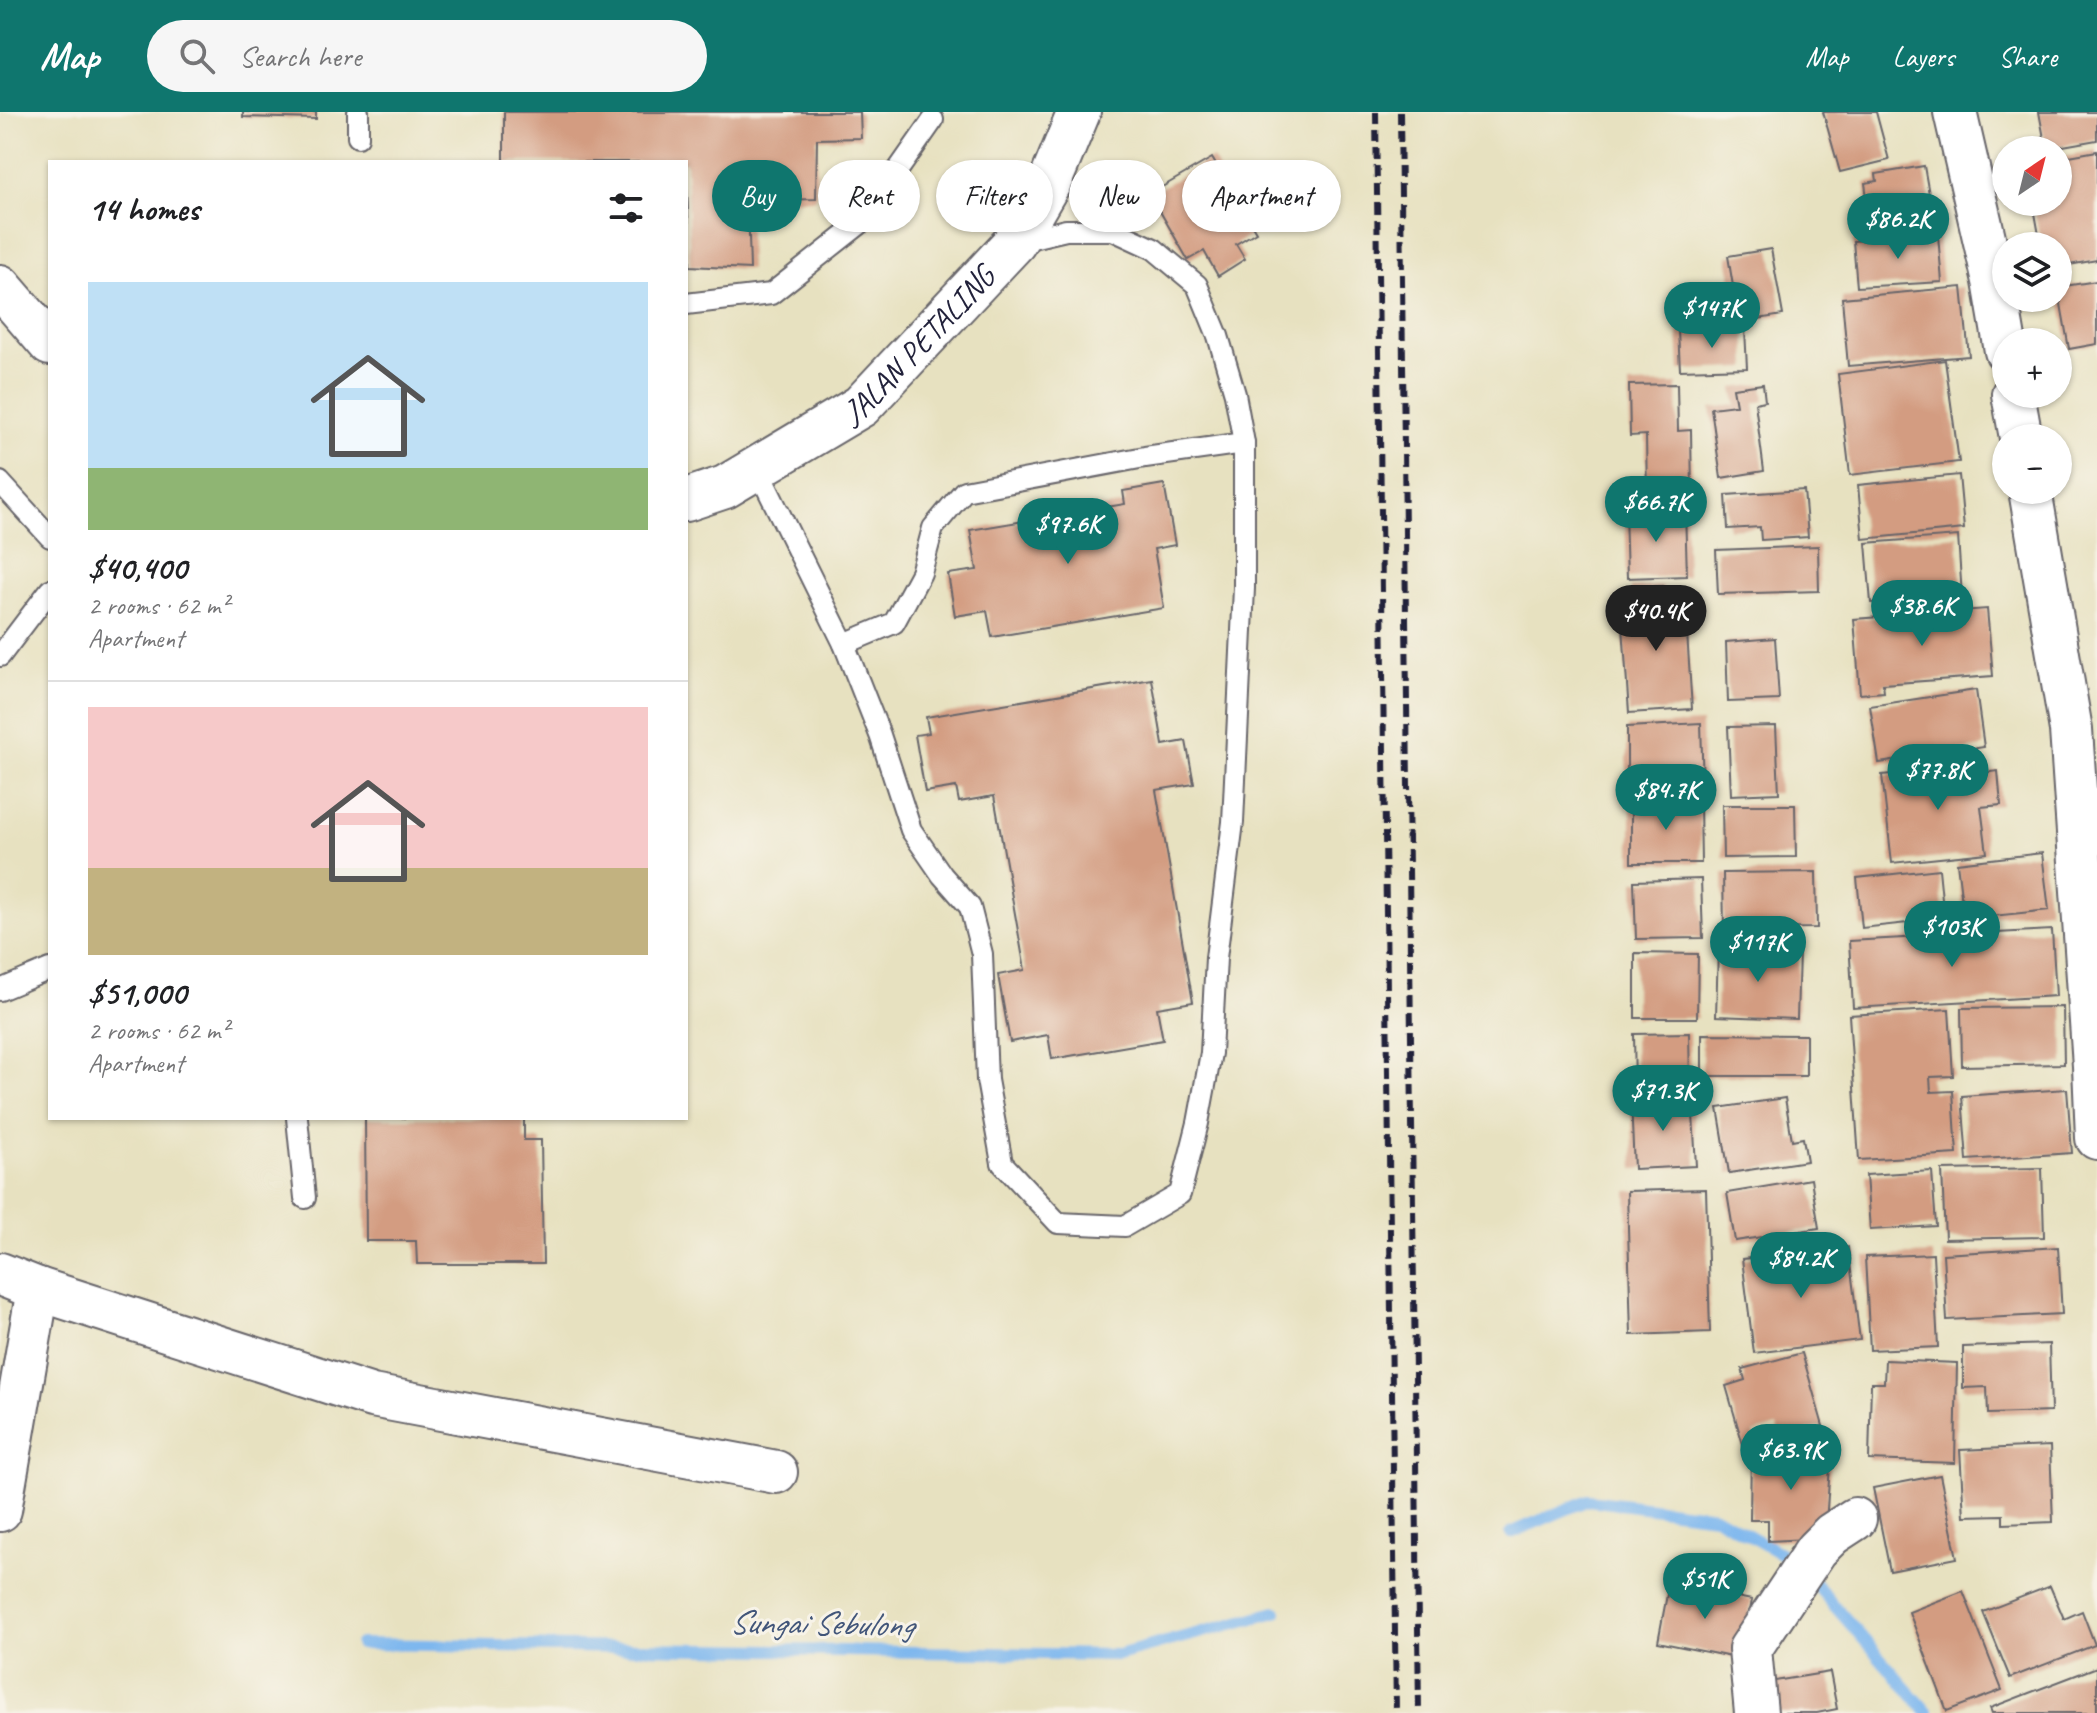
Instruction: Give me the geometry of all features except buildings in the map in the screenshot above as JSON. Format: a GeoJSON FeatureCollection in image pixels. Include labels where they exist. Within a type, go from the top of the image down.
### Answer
{"type":"FeatureCollection","features":[{"type":"Feature","properties":{"kind":"street","name":"JALAN PETALING"},"geometry":{"type":"LineString","coordinates":[[688,499],[725,487],[861,406],[1015,242],[1050,182],[1079,112]]}},
{"type":"Feature","properties":{"kind":"street"},"geometry":{"type":"LineString","coordinates":[[1955,112],[2002,328]]}},
{"type":"Feature","properties":{"kind":"street"},"geometry":{"type":"LineString","coordinates":[[0,286],[48,342]]}},
{"type":"Feature","properties":{"kind":"street"},"geometry":{"type":"LineString","coordinates":[[2032,504],[2071,730],[2097,1138]]}},
{"type":"Feature","properties":{"kind":"street"},"geometry":{"type":"LineString","coordinates":[[0,1510],[19,1282],[372,1396],[776,1472]]}},
{"type":"Feature","properties":{"kind":"street"},"geometry":{"type":"LineString","coordinates":[[1756,1713],[1750,1649],[1808,1561],[1832,1534],[1855,1519]]}},
{"type":"Feature","properties":{"kind":"lane"},"geometry":{"type":"LineString","coordinates":[[358,112],[358,137]]}},
{"type":"Feature","properties":{"kind":"lane"},"geometry":{"type":"LineString","coordinates":[[688,304],[771,294],[861,223],[933,120]]}},
{"type":"Feature","properties":{"kind":"lane"},"geometry":{"type":"LineString","coordinates":[[757,468],[844,644],[880,735],[911,830],[942,875],[970,907],[982,954],[987,1080],[1002,1163],[1058,1223],[1125,1226],[1180,1194],[1211,1053],[1216,958],[1233,822],[1244,588],[1244,443],[1235,394],[1218,336],[1197,285],[1154,249],[1113,230],[1066,230],[1015,242]]}},
{"type":"Feature","properties":{"kind":"lane"},"geometry":{"type":"LineString","coordinates":[[844,644],[894,623],[921,573],[933,528],[964,491],[1145,457],[1244,443]]}},
{"type":"Feature","properties":{"kind":"lane"},"geometry":{"type":"LineString","coordinates":[[0,482],[48,535]]}},
{"type":"Feature","properties":{"kind":"lane"},"geometry":{"type":"LineString","coordinates":[[0,656],[48,593]]}},
{"type":"Feature","properties":{"kind":"lane"},"geometry":{"type":"LineString","coordinates":[[0,990],[48,970]]}},
{"type":"Feature","properties":{"kind":"lane"},"geometry":{"type":"LineString","coordinates":[[297,1120],[305,1198]]}},
{"type":"Feature","properties":{"kind":"waterway","name":"Sungai Sebulong"},"geometry":{"type":"LineString","coordinates":[[1511,1533],[1588,1500],[1715,1516],[1797,1563],[1928,1713]]}},
{"type":"Feature","properties":{"kind":"waterway","name":"Sungai Sebulong"},"geometry":{"type":"LineString","coordinates":[[360,1644],[1118,1655],[1276,1612]]}},
{"type":"Feature","properties":{"kind":"railway"},"geometry":{"type":"LineString","coordinates":[[1376,112],[1396,1713]]}},
{"type":"Feature","properties":{"kind":"railway"},"geometry":{"type":"LineString","coordinates":[[1400,112],[1419,1713]]}}]}
